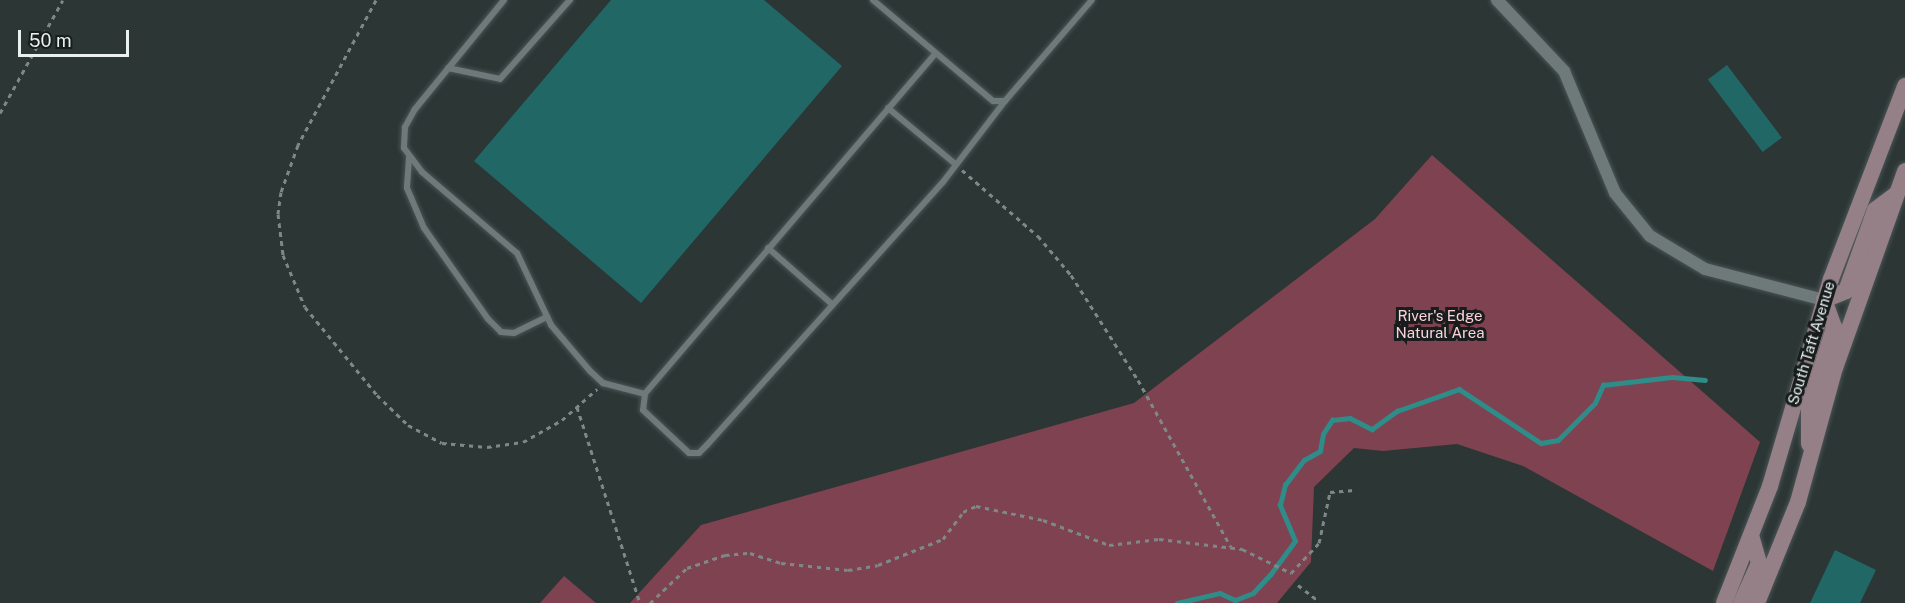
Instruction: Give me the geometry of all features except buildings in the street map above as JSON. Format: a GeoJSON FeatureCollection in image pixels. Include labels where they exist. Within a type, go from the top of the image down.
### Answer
{"type":"FeatureCollection","features":[{"type":"Feature","properties":{"kind":"main road","name":"South Taft Avenue"},"geometry":{"type":"LineString","coordinates":[[1724,603],[1752,538],[1824,300],[1905,86]]}},
{"type":"Feature","properties":{"kind":"main road","name":"South Taft Avenue"},"geometry":{"type":"LineString","coordinates":[[1757,603],[1810,463],[1835,368],[1905,171]]}},
{"type":"Feature","properties":{"kind":"main road"},"geometry":{"type":"LineString","coordinates":[[1810,463],[1809,408],[1834,327],[1824,300],[1846,291],[1875,210],[1896,194]]}},
{"type":"Feature","properties":{"kind":"main road"},"geometry":{"type":"LineString","coordinates":[[1741,603],[1759,563],[1752,538]]}},
{"type":"Feature","properties":{"kind":"street"},"geometry":{"type":"LineString","coordinates":[[1497,0],[1564,71],[1615,193],[1650,236],[1705,269],[1824,300]]}},
{"type":"Feature","properties":{"kind":"lane"},"geometry":{"type":"LineString","coordinates":[[504,0],[448,68],[405,127],[409,158],[407,188],[424,228],[488,319],[501,332],[514,333],[547,317]]}},
{"type":"Feature","properties":{"kind":"lane"},"geometry":{"type":"LineString","coordinates":[[448,68],[500,79],[570,0]]}},
{"type":"Feature","properties":{"kind":"lane"},"geometry":{"type":"LineString","coordinates":[[873,0],[983,96],[1005,101]]}},
{"type":"Feature","properties":{"kind":"lane"},"geometry":{"type":"LineString","coordinates":[[935,54],[645,394],[643,410],[654,424],[689,453],[699,453],[943,182],[954,164],[1005,101],[1092,0]]}},
{"type":"Feature","properties":{"kind":"lane"},"geometry":{"type":"LineString","coordinates":[[888,108],[954,164]]}},
{"type":"Feature","properties":{"kind":"lane"},"geometry":{"type":"LineString","coordinates":[[409,158],[517,254],[547,317],[603,383],[645,394]]}},
{"type":"Feature","properties":{"kind":"lane"},"geometry":{"type":"LineString","coordinates":[[768,249],[833,304]]}},
{"type":"Feature","properties":{"kind":"path"},"geometry":{"type":"LineString","coordinates":[[0,113],[63,0]]}},
{"type":"Feature","properties":{"kind":"path"},"geometry":{"type":"LineString","coordinates":[[376,0],[286,171],[278,214],[288,275],[305,307],[345,359],[377,395],[428,436],[460,446],[506,446],[542,433],[577,407],[603,383]]}},
{"type":"Feature","properties":{"kind":"path"},"geometry":{"type":"LineString","coordinates":[[954,164],[1038,236],[1071,275],[1138,380],[1232,547]]}},
{"type":"Feature","properties":{"kind":"path"},"geometry":{"type":"LineString","coordinates":[[577,407],[639,603]]}},
{"type":"Feature","properties":{"kind":"path"},"geometry":{"type":"LineString","coordinates":[[650,603],[687,568],[725,555],[750,553],[781,563],[848,570],[878,566],[943,539],[963,512],[976,506],[1043,520],[1110,545],[1158,539],[1232,547],[1265,560],[1286,574],[1301,568],[1319,543],[1330,492],[1354,490]]}},
{"type":"Feature","properties":{"kind":"path"},"geometry":{"type":"LineString","coordinates":[[1298,585],[1316,599]]}},
{"type":"Feature","properties":{"kind":"green space","name":"River's Edge Natural Area"},"geometry":{"type":"Polygon","coordinates":[[[1432,155],[1760,442],[1713,571],[1523,466],[1457,444],[1383,451],[1354,448],[1314,487],[1311,562],[1277,603],[630,603],[701,525],[1134,403],[1375,219],[1432,155]]]}},
{"type":"Feature","properties":{"kind":"green space"},"geometry":{"type":"Polygon","coordinates":[[[564,576],[596,603],[540,603],[564,576]]]}},
{"type":"Feature","properties":{"kind":"waterway"},"geometry":{"type":"LineString","coordinates":[[1177,603],[1220,593],[1235,600],[1253,593],[1270,575],[1295,541],[1280,505],[1285,485],[1304,460],[1320,451],[1323,434],[1332,420],[1350,418],[1372,429],[1397,411],[1459,389],[1541,443],[1558,440],[1595,403],[1603,385],[1672,377],[1705,380]]}}]}
